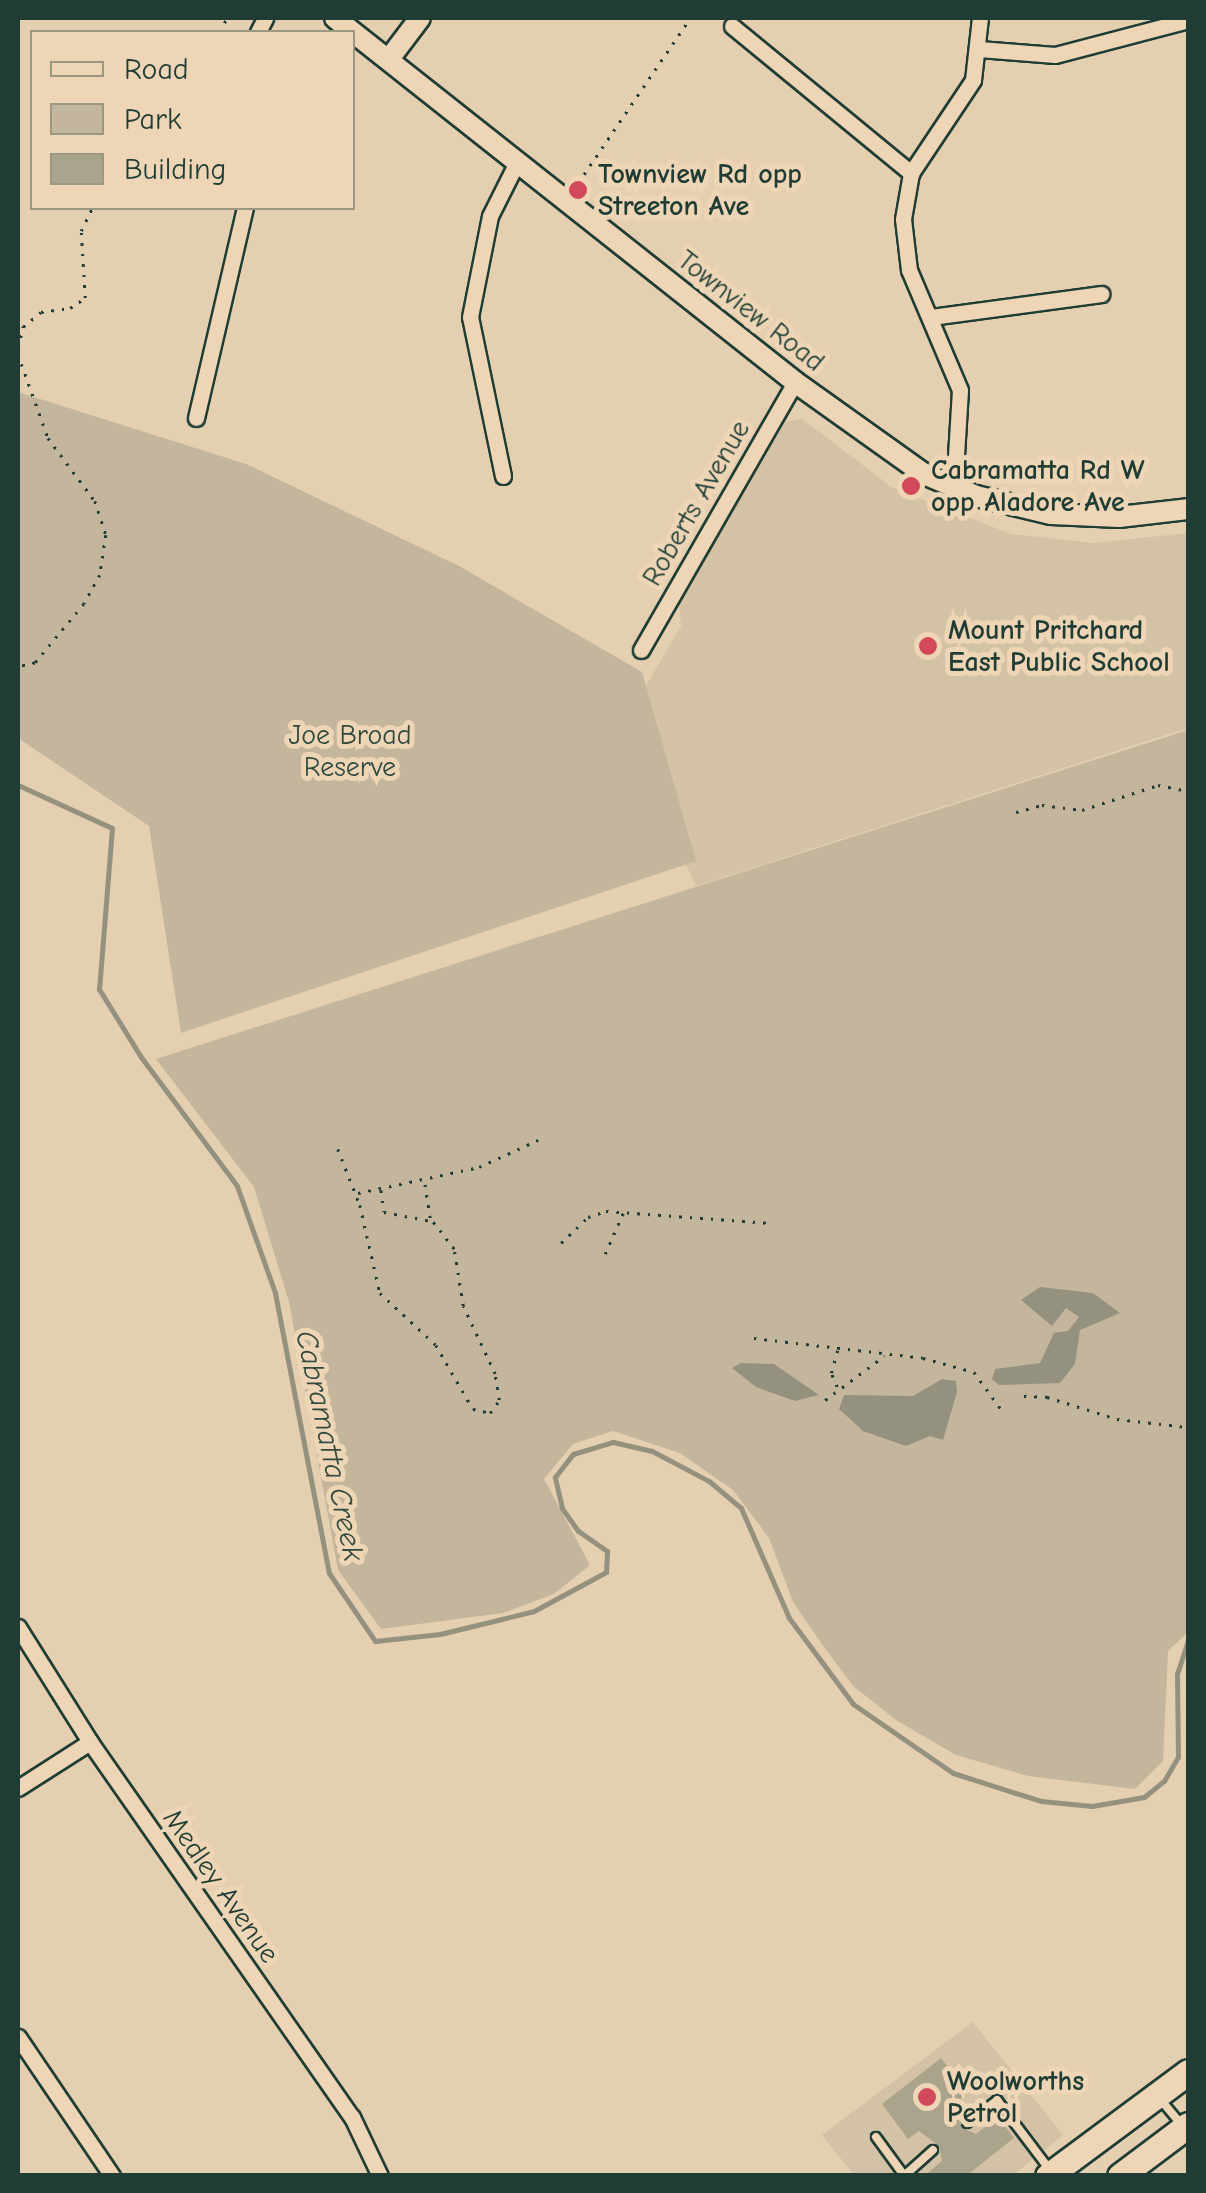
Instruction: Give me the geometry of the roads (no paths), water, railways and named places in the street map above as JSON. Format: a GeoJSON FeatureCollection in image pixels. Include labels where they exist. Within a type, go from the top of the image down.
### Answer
{"type":"FeatureCollection","features":[{"type":"Feature","properties":{"kind":"highway"},"geometry":{"type":"LineString","coordinates":[[1050,2174],[1188,2072]]}},
{"type":"Feature","properties":{"kind":"highway"},"geometry":{"type":"LineString","coordinates":[[1120,2176],[1187,2129]]}},
{"type":"Feature","properties":{"kind":"street"},"geometry":{"type":"LineString","coordinates":[[389,59],[420,18]]}},
{"type":"Feature","properties":{"kind":"street"},"geometry":{"type":"LineString","coordinates":[[954,488],[960,390],[904,252],[911,173],[962,104],[980,50],[980,18]]}},
{"type":"Feature","properties":{"kind":"street"},"geometry":{"type":"LineString","coordinates":[[980,50],[1056,55],[1188,20]]}},
{"type":"Feature","properties":{"kind":"street"},"geometry":{"type":"LineString","coordinates":[[732,26],[911,173]]}},
{"type":"Feature","properties":{"kind":"street","name":"Townview Road"},"geometry":{"type":"LineString","coordinates":[[355,33],[896,458],[954,488],[1017,508],[1081,516],[1188,509]]}},
{"type":"Feature","properties":{"kind":"street"},"geometry":{"type":"LineString","coordinates":[[503,476],[470,317],[485,231],[518,162]]}},
{"type":"Feature","properties":{"kind":"street"},"geometry":{"type":"LineString","coordinates":[[196,418],[245,210]]}},
{"type":"Feature","properties":{"kind":"street"},"geometry":{"type":"LineString","coordinates":[[932,317],[1101,294]]}},
{"type":"Feature","properties":{"kind":"street","name":"Roberts Avenue"},"geometry":{"type":"LineString","coordinates":[[641,650],[795,382]]}},
{"type":"Feature","properties":{"kind":"street","name":"Medley Avenue"},"geometry":{"type":"LineString","coordinates":[[18,1627],[90,1742],[352,2117],[380,2176]]}},
{"type":"Feature","properties":{"kind":"street"},"geometry":{"type":"LineString","coordinates":[[18,1788],[90,1742]]}},
{"type":"Feature","properties":{"kind":"street"},"geometry":{"type":"LineString","coordinates":[[18,2037],[112,2176]]}},
{"type":"Feature","properties":{"kind":"lane"},"geometry":{"type":"LineString","coordinates":[[1158,2095],[1187,2129]]}},
{"type":"Feature","properties":{"kind":"lane"},"geometry":{"type":"LineString","coordinates":[[967,2123],[997,2100],[1050,2174]]}},
{"type":"Feature","properties":{"kind":"lane"},"geometry":{"type":"LineString","coordinates":[[876,2137],[903,2175],[933,2150]]}},
{"type":"Feature","properties":{"kind":"waterway","name":"Cabramatta Creek"},"geometry":{"type":"LineString","coordinates":[[18,785],[112,828],[99,989],[141,1057],[237,1186],[275,1293],[329,1573],[375,1641],[440,1634],[534,1611],[606,1572],[607,1551],[578,1531],[562,1508],[555,1477],[573,1454],[613,1442],[652,1451],[709,1481],[741,1508],[789,1618],[853,1704],[953,1773],[1041,1801],[1092,1806],[1144,1797],[1164,1781],[1178,1757],[1177,1674],[1188,1641]]}},
{"type":"Feature","properties":{"kind":"place","name":"Townview Rd opp Streeton Ave"},"geometry":{"type":"Point","coordinates":[578,190]}},
{"type":"Feature","properties":{"kind":"place","name":"Cabramatta Rd W opp Aladore Ave"},"geometry":{"type":"Point","coordinates":[911,486]}},
{"type":"Feature","properties":{"kind":"place","name":"Mount Pritchard East Public School"},"geometry":{"type":"Point","coordinates":[928,646]}},
{"type":"Feature","properties":{"kind":"place","name":"Woolworths Petrol"},"geometry":{"type":"Point","coordinates":[927,2097]}},
{"type":"Feature","properties":{"kind":"park label","name":"Joe Broad Reserve"},"geometry":{"type":"Point","coordinates":[350,751]}}]}
